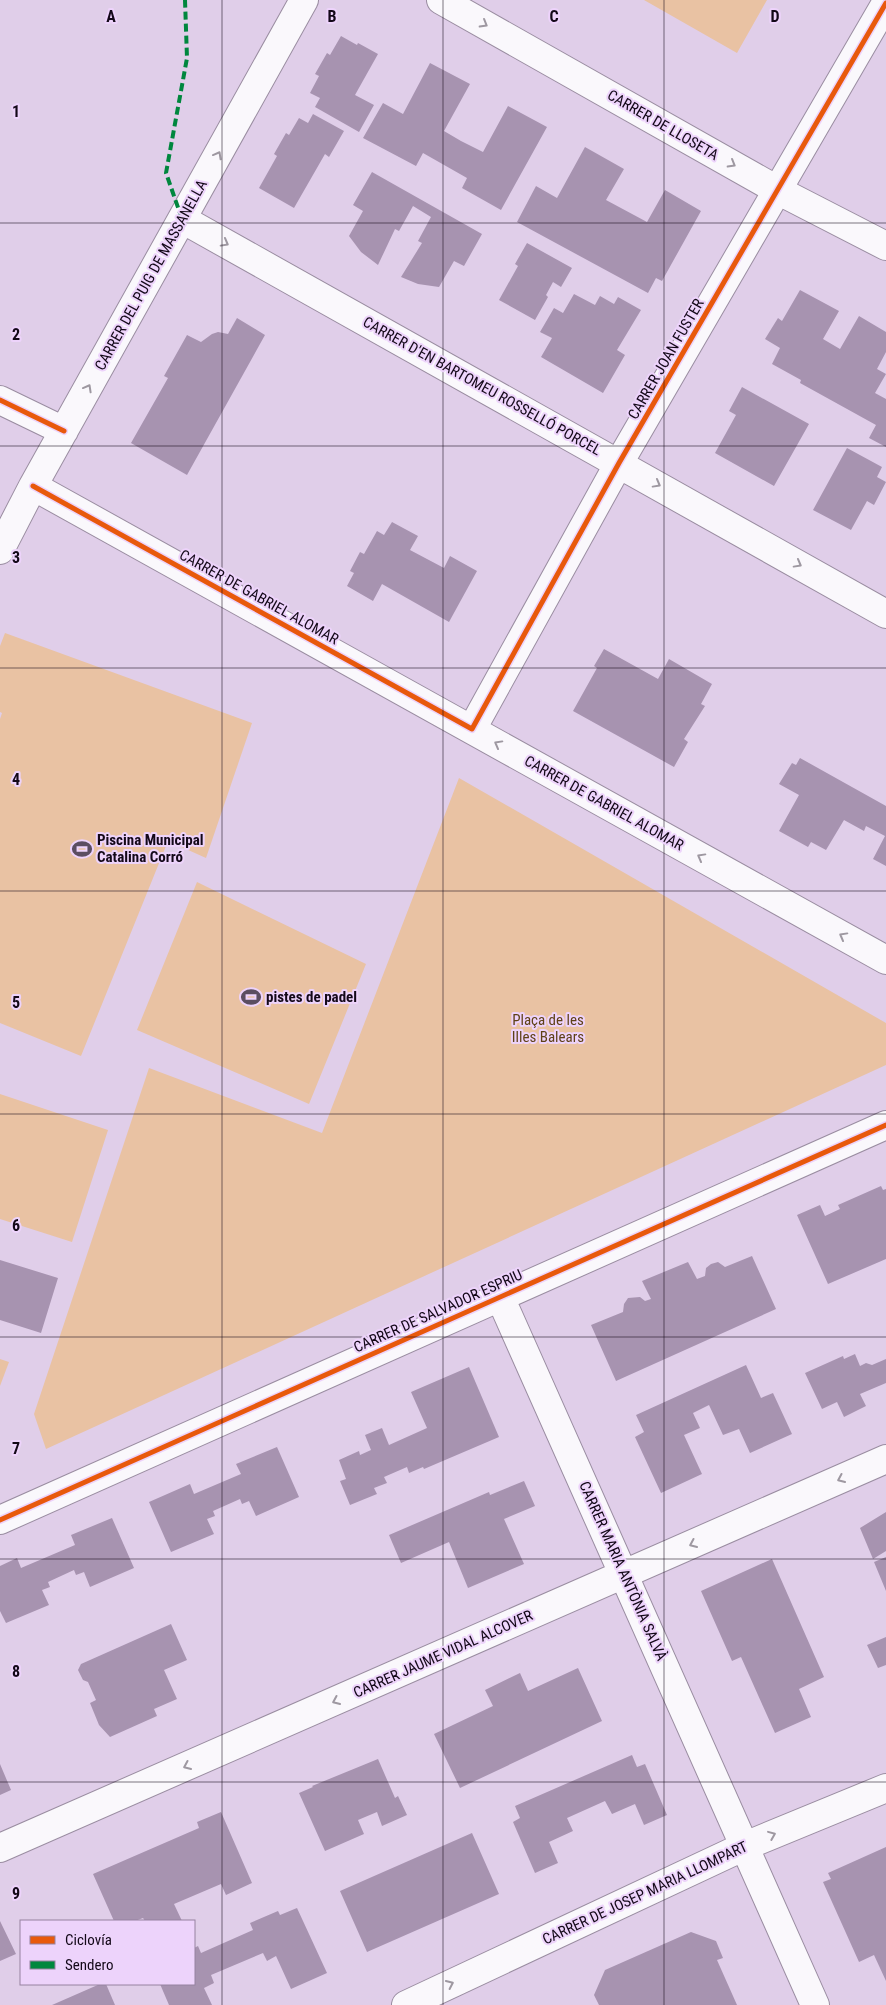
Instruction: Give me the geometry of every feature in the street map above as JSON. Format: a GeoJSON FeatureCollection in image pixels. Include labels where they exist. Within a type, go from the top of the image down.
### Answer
{"type":"FeatureCollection","features":[{"type":"Feature","properties":{"kind":"street","name":"CARRER DEL PUIG DE MASSANELLA"},"geometry":{"type":"LineString","coordinates":[[0,550],[33,486],[304,0]]}},
{"type":"Feature","properties":{"kind":"street","name":"CARRER DE LLOSETA"},"geometry":{"type":"LineString","coordinates":[[442,0],[779,191],[886,246]]}},
{"type":"Feature","properties":{"kind":"street","name":"CARRER JOAN FUSTER"},"geometry":{"type":"LineString","coordinates":[[472,729],[620,463],[886,3]]}},
{"type":"Feature","properties":{"kind":"street","name":"CARRER D'EN BARTOMEU ROSSELLÓ PORCEL"},"geometry":{"type":"LineString","coordinates":[[182,219],[620,463],[886,614]]}},
{"type":"Feature","properties":{"kind":"street"},"geometry":{"type":"LineString","coordinates":[[0,400],[64,431]]}},
{"type":"Feature","properties":{"kind":"street","name":"CARRER DE GABRIEL ALOMAR"},"geometry":{"type":"LineString","coordinates":[[33,486],[886,960]]}},
{"type":"Feature","properties":{"kind":"street","name":"CARRER DE SALVADOR ESPRIU"},"geometry":{"type":"LineString","coordinates":[[0,1520],[886,1125]]}},
{"type":"Feature","properties":{"kind":"street","name":"CARRER MARIA ANTÒNIA SALVÀ"},"geometry":{"type":"LineString","coordinates":[[500,1296],[815,2005]]}},
{"type":"Feature","properties":{"kind":"street","name":"CARRER JAUME VIDAL ALCOVER"},"geometry":{"type":"LineString","coordinates":[[0,1848],[886,1459]]}},
{"type":"Feature","properties":{"kind":"street","name":"CARRER DE JOSEP MARIA LLOMPART"},"geometry":{"type":"LineString","coordinates":[[406,2005],[745,1846],[886,1788]]}},
{"type":"Feature","properties":{"kind":"green space"},"geometry":{"type":"Polygon","coordinates":[[[644,0],[767,0],[737,53],[644,0]]]}},
{"type":"Feature","properties":{"kind":"green space","name":"Piscina Municipal Catalina Corró"},"geometry":{"type":"Polygon","coordinates":[[[5,633],[252,723],[206,858],[168,841],[81,1056],[0,1023],[0,719],[2,713],[0,712],[0,646],[5,633]]]}},
{"type":"Feature","properties":{"kind":"green space","name":"Plaça de les Illes Balears"},"geometry":{"type":"Polygon","coordinates":[[[459,778],[886,1023],[886,1065],[46,1449],[34,1414],[149,1068],[322,1133],[459,778]]]}},
{"type":"Feature","properties":{"kind":"green space","name":"pistes de padel"},"geometry":{"type":"Polygon","coordinates":[[[197,882],[366,964],[309,1104],[137,1030],[197,882]]]}},
{"type":"Feature","properties":{"kind":"green space"},"geometry":{"type":"Polygon","coordinates":[[[0,1094],[108,1130],[72,1242],[0,1219],[0,1094]]]}},
{"type":"Feature","properties":{"kind":"green space"},"geometry":{"type":"Polygon","coordinates":[[[0,1359],[9,1362],[0,1386],[0,1359]]]}},
{"type":"Feature","properties":{"kind":"building"},"geometry":{"type":"Polygon","coordinates":[[[341,36],[378,54],[355,95],[374,105],[359,132],[315,107],[320,98],[310,93],[319,76],[315,74],[327,53],[330,55],[341,36]]]}},
{"type":"Feature","properties":{"kind":"building"},"geometry":{"type":"Polygon","coordinates":[[[430,63],[470,84],[444,131],[461,141],[483,152],[508,106],[547,127],[501,210],[462,188],[467,178],[423,153],[416,166],[363,138],[383,103],[403,114],[430,63]]]}},
{"type":"Feature","properties":{"kind":"building"},"geometry":{"type":"Polygon","coordinates":[[[313,114],[344,131],[329,157],[325,154],[294,208],[259,188],[277,156],[274,154],[286,133],[289,135],[299,118],[308,123],[313,114]]]}},
{"type":"Feature","properties":{"kind":"building"},"geometry":{"type":"Polygon","coordinates":[[[585,147],[624,169],[606,200],[647,222],[665,190],[701,211],[662,281],[656,278],[648,293],[517,222],[536,186],[557,198],[585,147]]]}},
{"type":"Feature","properties":{"kind":"building"},"geometry":{"type":"Polygon","coordinates":[[[372,172],[482,234],[464,266],[454,261],[439,287],[418,284],[401,277],[422,243],[418,241],[431,217],[413,206],[399,231],[395,229],[378,265],[361,252],[349,236],[363,211],[353,205],[372,172]]]}},
{"type":"Feature","properties":{"kind":"building"},"geometry":{"type":"Polygon","coordinates":[[[527,243],[572,268],[561,287],[553,282],[546,295],[548,297],[535,320],[499,300],[518,266],[515,264],[527,243]]]}},
{"type":"Feature","properties":{"kind":"building"},"geometry":{"type":"Polygon","coordinates":[[[800,290],[839,311],[823,339],[840,349],[859,316],[886,332],[886,352],[877,369],[886,374],[875,393],[886,399],[886,447],[869,438],[876,425],[800,383],[801,380],[772,364],[780,348],[765,339],[778,318],[782,321],[800,290]]]}},
{"type":"Feature","properties":{"kind":"building"},"geometry":{"type":"Polygon","coordinates":[[[574,294],[595,305],[600,296],[614,304],[618,297],[641,310],[617,350],[625,355],[603,393],[541,357],[552,338],[540,332],[554,308],[563,313],[574,294]]]}},
{"type":"Feature","properties":{"kind":"building"},"geometry":{"type":"Polygon","coordinates":[[[237,318],[265,335],[187,475],[131,443],[168,378],[164,376],[187,335],[201,342],[218,332],[228,334],[237,318]]]}},
{"type":"Feature","properties":{"kind":"building"},"geometry":{"type":"Polygon","coordinates":[[[742,387],[809,424],[774,486],[715,453],[736,415],[729,411],[742,387]]]}},
{"type":"Feature","properties":{"kind":"building"},"geometry":{"type":"Polygon","coordinates":[[[847,448],[882,467],[877,477],[886,482],[874,505],[867,501],[851,530],[813,510],[847,448]]]}},
{"type":"Feature","properties":{"kind":"building"},"geometry":{"type":"Polygon","coordinates":[[[392,522],[418,536],[410,550],[444,568],[450,556],[477,571],[449,622],[382,584],[373,601],[347,586],[354,573],[350,571],[360,552],[364,554],[377,531],[384,535],[392,522]]]}},
{"type":"Feature","properties":{"kind":"building"},"geometry":{"type":"Polygon","coordinates":[[[604,649],[658,679],[669,659],[712,684],[701,704],[705,706],[684,739],[688,742],[674,767],[573,711],[597,668],[594,666],[604,649]]]}},
{"type":"Feature","properties":{"kind":"building"},"geometry":{"type":"Polygon","coordinates":[[[800,758],[886,806],[886,866],[873,859],[885,836],[866,826],[864,831],[844,820],[826,850],[811,842],[808,847],[779,831],[799,795],[779,784],[792,763],[796,765],[800,758]]]}},
{"type":"Feature","properties":{"kind":"building"},"geometry":{"type":"Polygon","coordinates":[[[881,1186],[883,1190],[886,1189],[886,1259],[828,1284],[797,1215],[820,1205],[825,1216],[840,1209],[838,1205],[881,1186]]]}},
{"type":"Feature","properties":{"kind":"building"},"geometry":{"type":"Polygon","coordinates":[[[752,1256],[776,1309],[616,1381],[591,1325],[623,1312],[624,1304],[628,1298],[640,1297],[645,1301],[651,1299],[642,1281],[688,1262],[697,1279],[705,1276],[706,1268],[711,1264],[718,1262],[725,1267],[752,1256]]]}},
{"type":"Feature","properties":{"kind":"building"},"geometry":{"type":"Polygon","coordinates":[[[0,1260],[58,1278],[41,1333],[0,1320],[0,1260]]]}},
{"type":"Feature","properties":{"kind":"building"},"geometry":{"type":"Polygon","coordinates":[[[855,1354],[860,1366],[866,1363],[872,1365],[886,1359],[886,1383],[860,1394],[866,1406],[844,1417],[837,1402],[822,1409],[805,1373],[843,1356],[844,1359],[855,1354]]]}},
{"type":"Feature","properties":{"kind":"building"},"geometry":{"type":"Polygon","coordinates":[[[746,1365],[761,1398],[773,1393],[792,1434],[750,1453],[739,1429],[723,1435],[709,1405],[693,1413],[700,1428],[684,1435],[702,1474],[661,1493],[635,1437],[644,1432],[636,1415],[746,1365]]]}},
{"type":"Feature","properties":{"kind":"building"},"geometry":{"type":"Polygon","coordinates":[[[469,1367],[499,1437],[424,1469],[423,1467],[409,1473],[407,1467],[384,1477],[387,1483],[374,1488],[377,1494],[350,1505],[340,1481],[346,1479],[339,1460],[359,1451],[360,1455],[371,1450],[365,1435],[382,1428],[389,1445],[427,1428],[411,1392],[469,1367]]]}},
{"type":"Feature","properties":{"kind":"building"},"geometry":{"type":"Polygon","coordinates":[[[277,1447],[299,1497],[256,1516],[249,1501],[242,1504],[240,1499],[213,1511],[215,1516],[207,1519],[214,1534],[171,1552],[149,1502],[190,1484],[194,1494],[241,1474],[236,1464],[277,1447]]]}},
{"type":"Feature","properties":{"kind":"building"},"geometry":{"type":"Polygon","coordinates":[[[524,1481],[535,1506],[504,1519],[524,1564],[468,1588],[449,1542],[401,1563],[389,1535],[489,1492],[490,1495],[524,1481]]]}},
{"type":"Feature","properties":{"kind":"building"},"geometry":{"type":"Polygon","coordinates":[[[886,1512],[886,1551],[873,1559],[860,1528],[886,1512]]]}},
{"type":"Feature","properties":{"kind":"building"},"geometry":{"type":"Polygon","coordinates":[[[112,1518],[134,1568],[90,1587],[84,1572],[76,1575],[74,1570],[48,1582],[50,1587],[42,1590],[49,1605],[6,1623],[0,1611],[0,1566],[17,1558],[21,1568],[75,1545],[71,1535],[112,1518]]]}},
{"type":"Feature","properties":{"kind":"building"},"geometry":{"type":"Polygon","coordinates":[[[886,1557],[886,1591],[874,1562],[886,1557]]]}},
{"type":"Feature","properties":{"kind":"building"},"geometry":{"type":"Polygon","coordinates":[[[772,1559],[824,1677],[799,1689],[811,1717],[775,1733],[741,1657],[732,1661],[701,1591],[772,1559]]]}},
{"type":"Feature","properties":{"kind":"building"},"geometry":{"type":"Polygon","coordinates":[[[171,1624],[187,1660],[164,1670],[177,1699],[154,1709],[157,1716],[110,1737],[99,1725],[90,1703],[96,1700],[88,1682],[83,1680],[78,1670],[81,1664],[171,1624]]]}},
{"type":"Feature","properties":{"kind":"building"},"geometry":{"type":"Polygon","coordinates":[[[886,1637],[886,1665],[878,1668],[867,1645],[886,1637]]]}},
{"type":"Feature","properties":{"kind":"building"},"geometry":{"type":"Polygon","coordinates":[[[578,1668],[602,1721],[460,1788],[434,1734],[493,1706],[485,1690],[520,1673],[528,1691],[578,1668]]]}},
{"type":"Feature","properties":{"kind":"building"},"geometry":{"type":"Polygon","coordinates":[[[632,1755],[637,1767],[645,1764],[667,1815],[644,1825],[635,1804],[612,1814],[605,1801],[567,1818],[573,1831],[549,1842],[558,1863],[535,1873],[513,1822],[520,1818],[515,1806],[632,1755]]]}},
{"type":"Feature","properties":{"kind":"building"},"geometry":{"type":"Polygon","coordinates":[[[378,1759],[395,1798],[398,1796],[407,1815],[382,1826],[377,1812],[358,1820],[364,1834],[325,1851],[299,1793],[378,1759]]]}},
{"type":"Feature","properties":{"kind":"building"},"geometry":{"type":"Polygon","coordinates":[[[0,1764],[11,1790],[0,1795],[0,1764]]]}},
{"type":"Feature","properties":{"kind":"building"},"geometry":{"type":"Polygon","coordinates":[[[221,1812],[252,1883],[226,1895],[221,1884],[174,1904],[182,1920],[144,1920],[143,1918],[138,1920],[114,1920],[93,1874],[199,1828],[197,1822],[221,1812]]]}},
{"type":"Feature","properties":{"kind":"building"},"geometry":{"type":"Polygon","coordinates":[[[472,1833],[499,1894],[367,1952],[340,1891],[472,1833]]]}},
{"type":"Feature","properties":{"kind":"building"},"geometry":{"type":"Polygon","coordinates":[[[886,1847],[886,1981],[874,1955],[859,1962],[823,1882],[831,1879],[828,1873],[886,1847]]]}},
{"type":"Feature","properties":{"kind":"building"},"geometry":{"type":"Polygon","coordinates":[[[297,1908],[327,1973],[291,1989],[276,1956],[267,1961],[263,1953],[211,1975],[214,1983],[204,1988],[212,2005],[169,2005],[160,1985],[195,1985],[195,1948],[198,1946],[201,1953],[253,1930],[250,1923],[278,1911],[280,1915],[297,1908]]]}},
{"type":"Feature","properties":{"kind":"building"},"geometry":{"type":"Polygon","coordinates":[[[0,1921],[16,1954],[0,1961],[0,1921]]]}},
{"type":"Feature","properties":{"kind":"building"},"geometry":{"type":"Polygon","coordinates":[[[691,1932],[716,1941],[723,1958],[717,1960],[737,2005],[599,2005],[594,1995],[605,1970],[691,1932]]]}},
{"type":"Feature","properties":{"kind":"building"},"geometry":{"type":"Polygon","coordinates":[[[98,1985],[106,1985],[115,2005],[52,2005],[98,1985]]]}},
{"type":"Feature","properties":{"kind":"marked path"},"geometry":{"type":"LineString","coordinates":[[182,219],[166,173],[187,58],[185,0]]}},
{"type":"Feature","properties":{"kind":"cycle path"},"geometry":{"type":"LineString","coordinates":[[33,486],[472,729],[619,463],[886,3]]}},
{"type":"Feature","properties":{"kind":"cycle path"},"geometry":{"type":"LineString","coordinates":[[0,400],[64,431]]}},
{"type":"Feature","properties":{"kind":"cycle path"},"geometry":{"type":"LineString","coordinates":[[0,1520],[886,1125]]}},
{"type":"Feature","properties":{"kind":"place","name":"Piscina Municipal Catalina Corró"},"geometry":{"type":"Point","coordinates":[82,849]}},
{"type":"Feature","properties":{"kind":"place","name":"pistes de padel"},"geometry":{"type":"Point","coordinates":[251,997]}}]}
